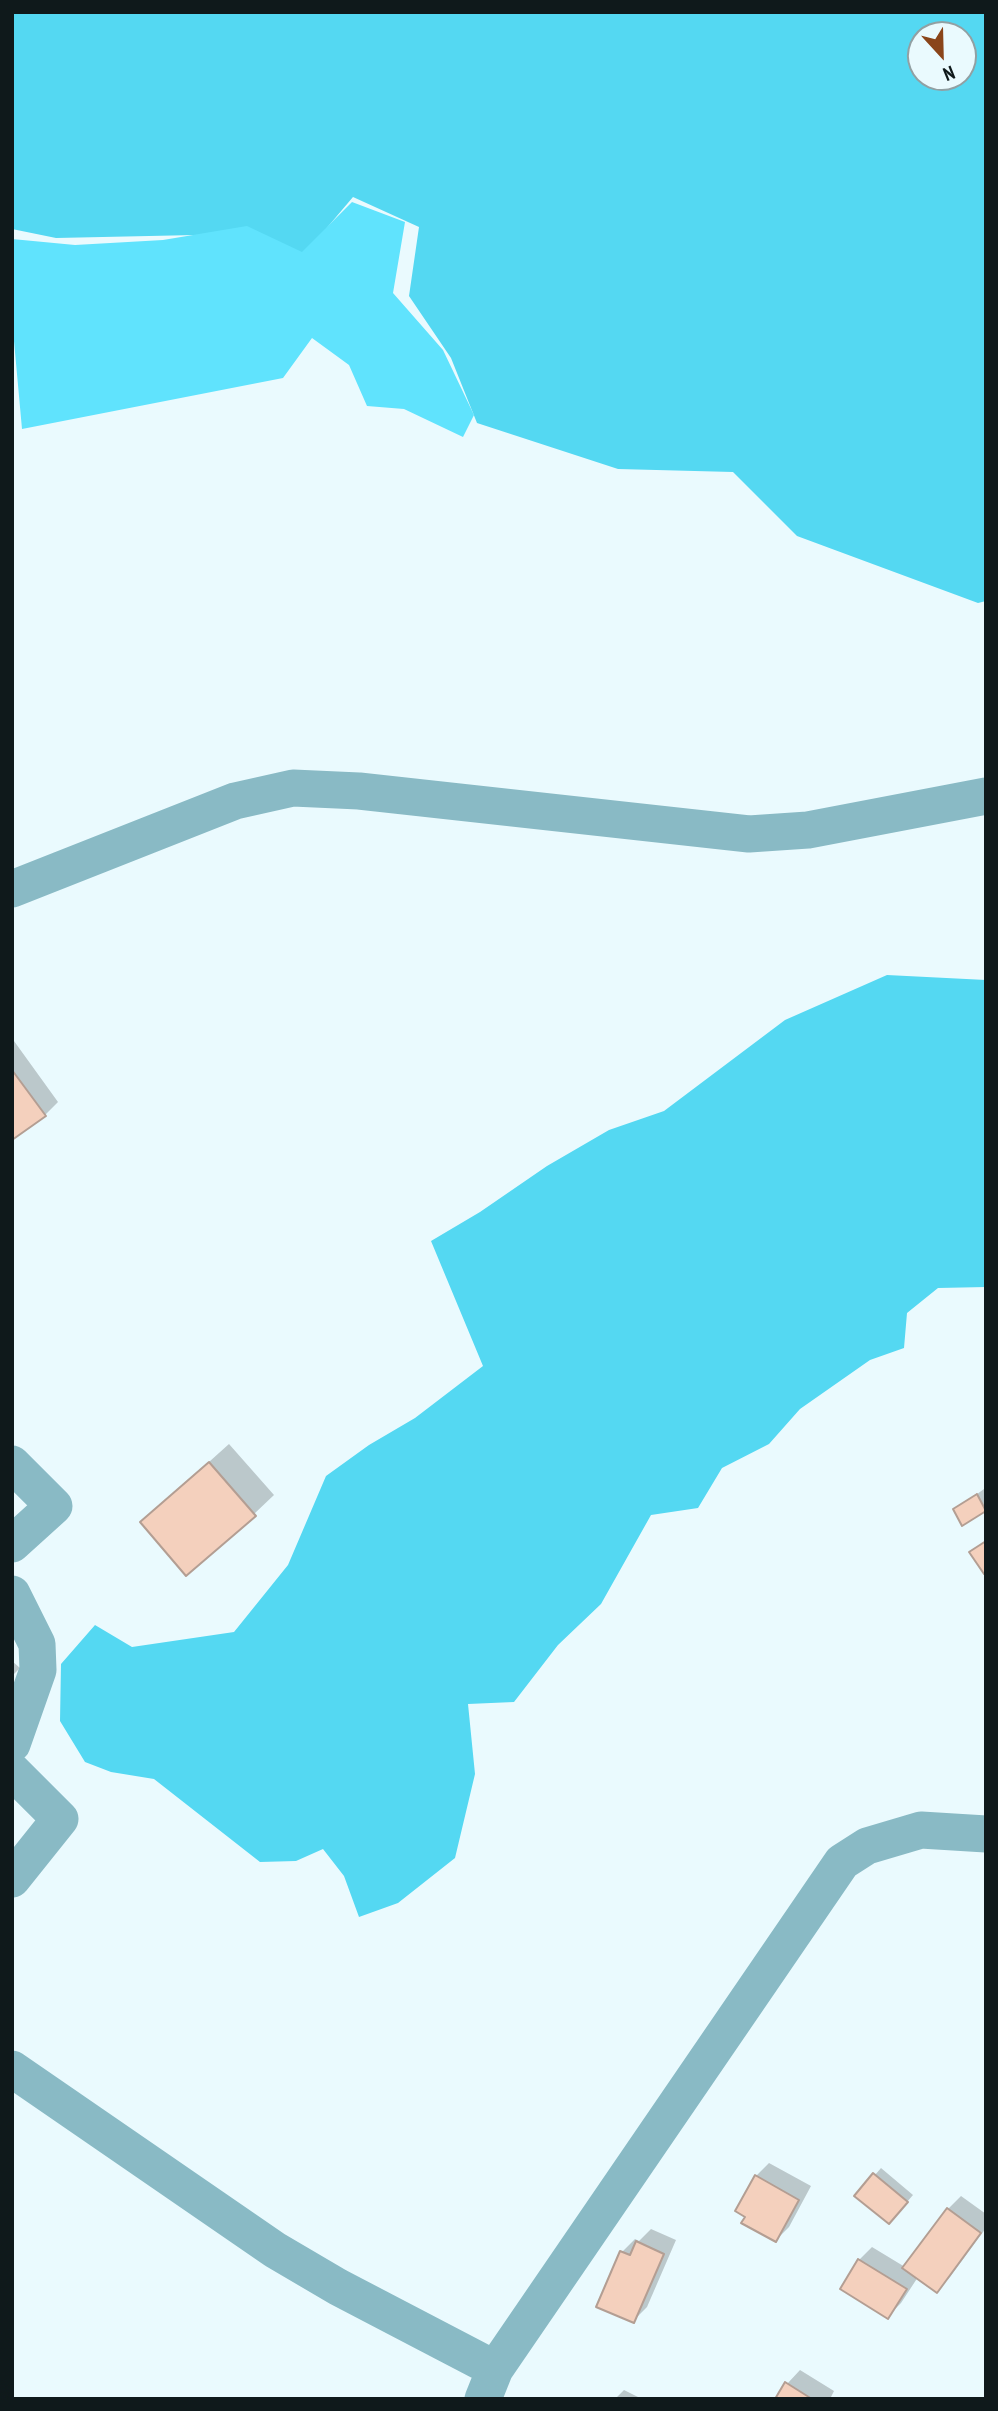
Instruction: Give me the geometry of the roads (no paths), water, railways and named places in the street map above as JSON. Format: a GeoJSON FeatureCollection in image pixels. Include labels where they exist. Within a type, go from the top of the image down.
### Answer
{"type":"FeatureCollection","features":[{"type":"Feature","properties":{"kind":"street"},"geometry":{"type":"LineString","coordinates":[[12,889],[235,801],[293,788],[359,791],[749,834],[808,830],[986,796]]}},
{"type":"Feature","properties":{"kind":"street"},"geometry":{"type":"LineString","coordinates":[[12,1464],[54,1506],[12,1544]]}},
{"type":"Feature","properties":{"kind":"street"},"geometry":{"type":"LineString","coordinates":[[12,1594],[37,1644],[38,1670],[12,1744]]}},
{"type":"Feature","properties":{"kind":"street"},"geometry":{"type":"LineString","coordinates":[[12,1771],[60,1819],[12,1879]]}},
{"type":"Feature","properties":{"kind":"street"},"geometry":{"type":"LineString","coordinates":[[12,2069],[275,2250],[489,2384],[842,1862],[867,1846],[921,1830],[986,1834]]}}]}
